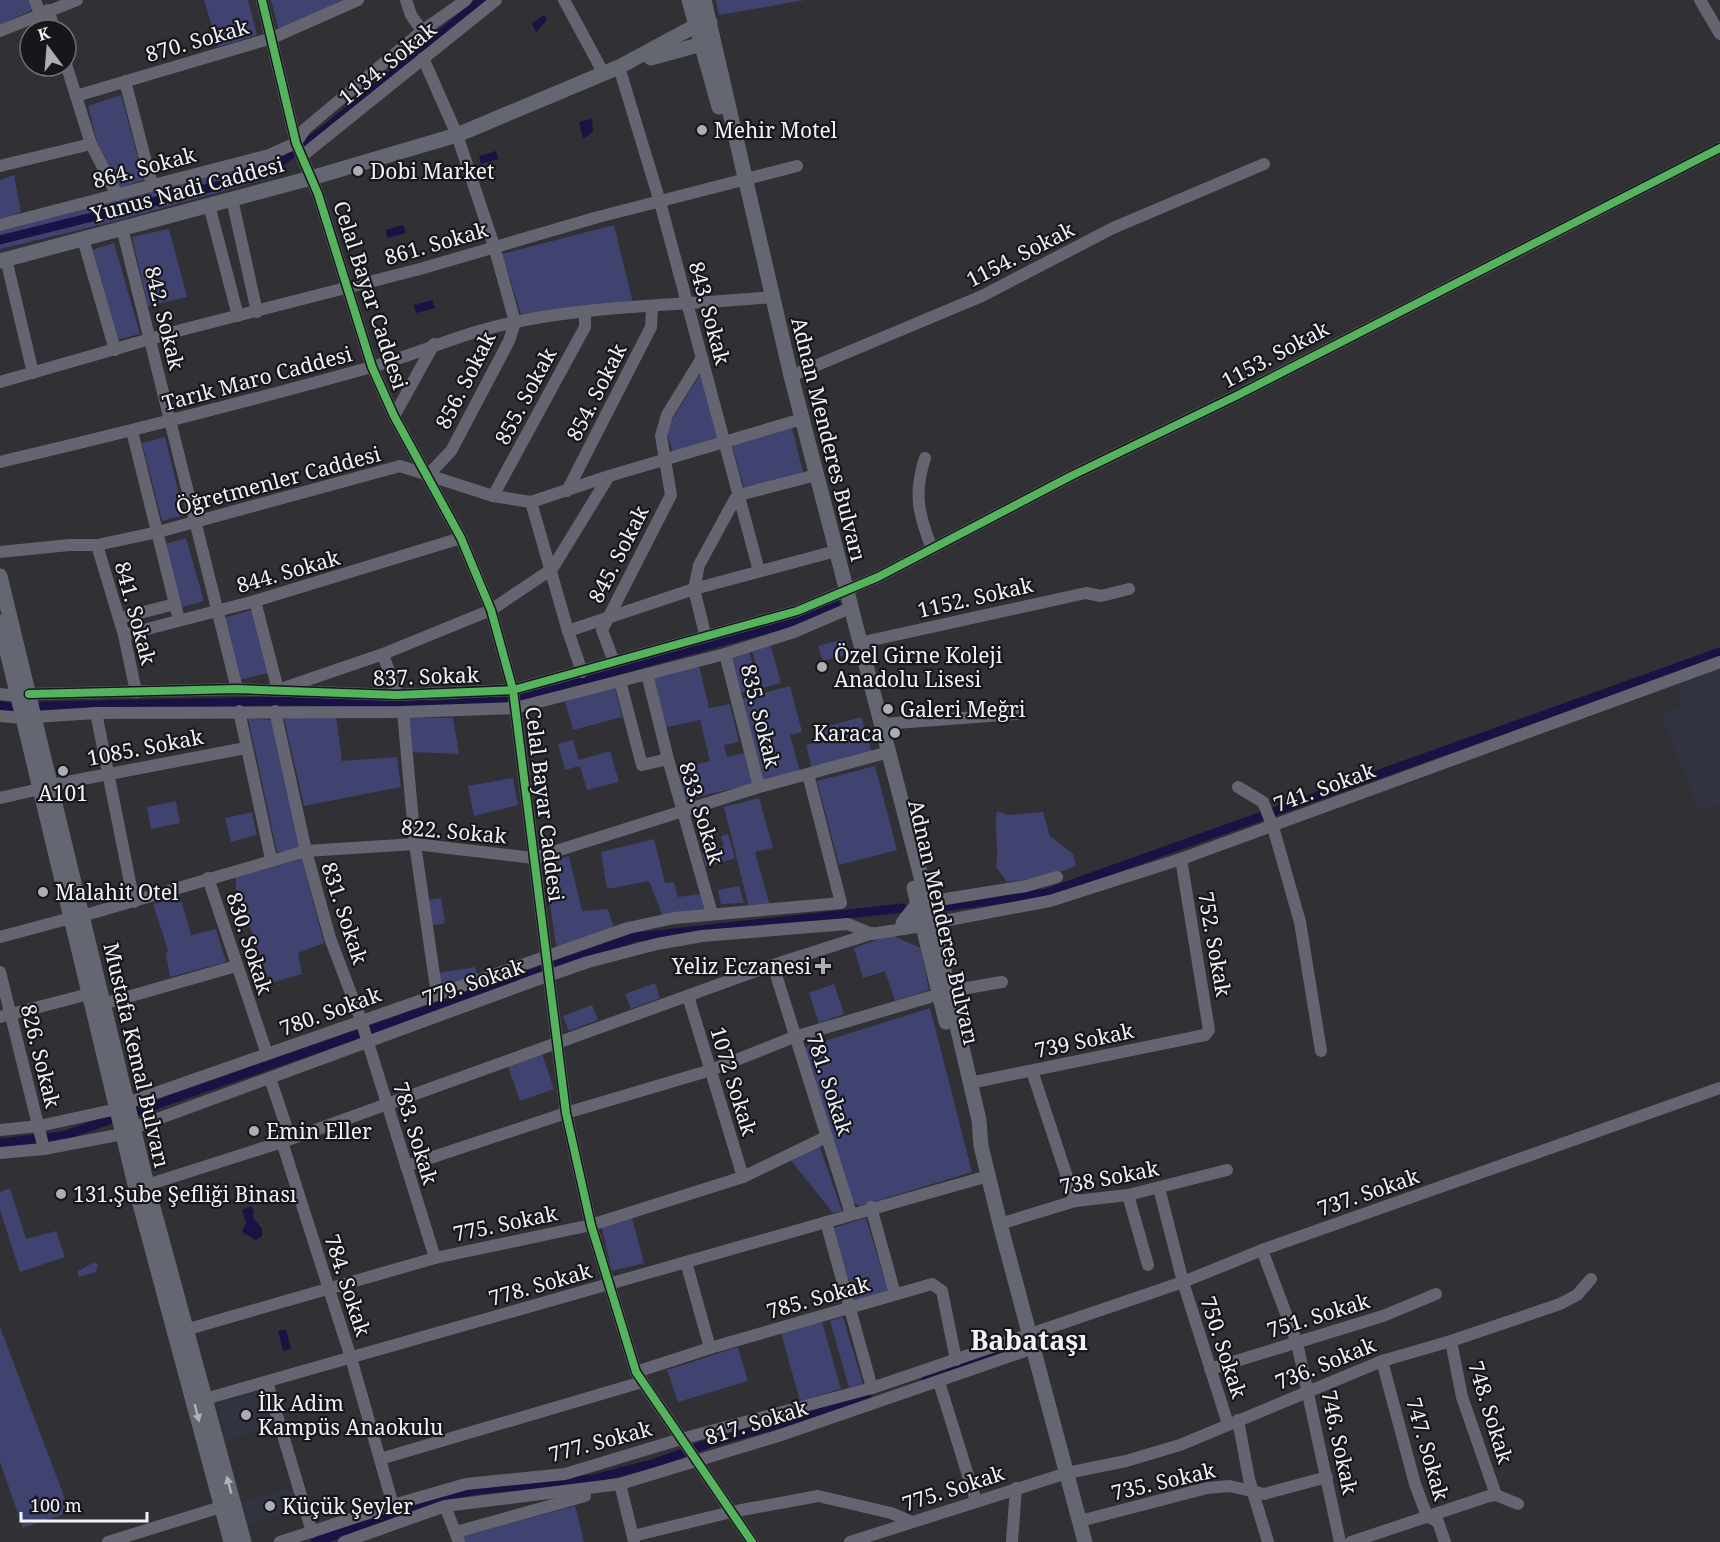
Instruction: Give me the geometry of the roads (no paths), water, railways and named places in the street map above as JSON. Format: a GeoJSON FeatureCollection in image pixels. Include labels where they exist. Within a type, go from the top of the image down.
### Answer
{"type":"FeatureCollection","features":[{"type":"Feature","properties":{"kind":"main road","name":"Adnan Menderes Bulvarı"},"geometry":{"type":"LineString","coordinates":[[689,0],[695,26],[707,42],[744,182],[875,707],[925,915],[971,1124],[981,1146]]}},
{"type":"Feature","properties":{"kind":"main road"},"geometry":{"type":"LineString","coordinates":[[689,0],[683,25],[674,44],[696,58],[708,73]]}},
{"type":"Feature","properties":{"kind":"main road","name":"Adnan Menderes Bulvarı"},"geometry":{"type":"LineString","coordinates":[[704,0],[710,22],[707,42],[708,73],[744,182]]}},
{"type":"Feature","properties":{"kind":"main road","name":"Yunus Nadi Caddesi"},"geometry":{"type":"LineString","coordinates":[[3,260],[311,178],[457,135],[674,44],[695,26],[710,22]]}},
{"type":"Feature","properties":{"kind":"main road","name":"Yunus Nadi Caddesi"},"geometry":{"type":"LineString","coordinates":[[674,44],[707,42]]}},
{"type":"Feature","properties":{"kind":"main road","name":"Mustafa Kemal Bulvarı"},"geometry":{"type":"LineString","coordinates":[[0,576],[23,695]]}},
{"type":"Feature","properties":{"kind":"main road","name":"Mustafa Kemal Bulvarı"},"geometry":{"type":"LineString","coordinates":[[0,622],[23,695],[77,917],[103,1004],[122,1106]]}},
{"type":"Feature","properties":{"kind":"main road","name":"Adnan Menderes Bulvarı"},"geometry":{"type":"LineString","coordinates":[[875,707],[882,724],[885,752]]}},
{"type":"Feature","properties":{"kind":"main road","name":"Adnan Menderes Bulvarı"},"geometry":{"type":"LineString","coordinates":[[925,915],[949,991],[979,1120],[981,1146],[988,1176],[1085,1542]]}},
{"type":"Feature","properties":{"kind":"main road"},"geometry":{"type":"LineString","coordinates":[[903,923],[925,915]]}},
{"type":"Feature","properties":{"kind":"main road","name":"Mustafa Kemal Bulvarı"},"geometry":{"type":"LineString","coordinates":[[77,917],[89,994],[122,1106],[231,1542]]}},
{"type":"Feature","properties":{"kind":"main road","name":"Mustafa Kemal Bulvarı"},"geometry":{"type":"LineString","coordinates":[[128,1131],[147,1185],[244,1542]]}},
{"type":"Feature","properties":{"kind":"street"},"geometry":{"type":"LineString","coordinates":[[35,0],[48,18]]}},
{"type":"Feature","properties":{"kind":"street"},"geometry":{"type":"LineString","coordinates":[[0,31],[77,0]]}},
{"type":"Feature","properties":{"kind":"street","name":"Celal Bayar Caddesi"},"geometry":{"type":"LineString","coordinates":[[262,0],[299,149],[348,287],[372,367],[394,416],[461,538],[491,610],[513,690],[566,1113],[591,1225],[609,1284],[639,1377],[752,1542]]}},
{"type":"Feature","properties":{"kind":"street","name":"870. Sokak"},"geometry":{"type":"LineString","coordinates":[[76,96],[272,38],[358,0]]}},
{"type":"Feature","properties":{"kind":"street"},"geometry":{"type":"LineString","coordinates":[[406,0],[411,15],[422,31]]}},
{"type":"Feature","properties":{"kind":"street"},"geometry":{"type":"LineString","coordinates":[[299,149],[305,129],[422,31],[466,0]]}},
{"type":"Feature","properties":{"kind":"street","name":"1134. Sokak"},"geometry":{"type":"LineString","coordinates":[[299,149],[423,58],[496,0]]}},
{"type":"Feature","properties":{"kind":"street"},"geometry":{"type":"LineString","coordinates":[[564,0],[604,74]]}},
{"type":"Feature","properties":{"kind":"street"},"geometry":{"type":"LineString","coordinates":[[1700,0],[1720,34]]}},
{"type":"Feature","properties":{"kind":"street","name":"856. Sokak"},"geometry":{"type":"LineString","coordinates":[[423,58],[457,135],[494,246],[515,322],[509,341],[451,451],[428,475]]}},
{"type":"Feature","properties":{"kind":"street","name":"843. Sokak"},"geometry":{"type":"LineString","coordinates":[[620,67],[660,202],[759,571]]}},
{"type":"Feature","properties":{"kind":"street"},"geometry":{"type":"LineString","coordinates":[[70,78],[91,144],[117,195]]}},
{"type":"Feature","properties":{"kind":"street"},"geometry":{"type":"LineString","coordinates":[[125,81],[152,185]]}},
{"type":"Feature","properties":{"kind":"street"},"geometry":{"type":"LineString","coordinates":[[0,166],[91,144]]}},
{"type":"Feature","properties":{"kind":"street","name":"1153. Sokak"},"geometry":{"type":"LineString","coordinates":[[845,590],[878,577],[1720,148]]}},
{"type":"Feature","properties":{"kind":"street","name":"864. Sokak"},"geometry":{"type":"LineString","coordinates":[[0,225],[269,154],[299,149]]}},
{"type":"Feature","properties":{"kind":"street","name":"1154. Sokak"},"geometry":{"type":"LineString","coordinates":[[791,376],[982,296],[1113,228],[1264,164]]}},
{"type":"Feature","properties":{"kind":"street","name":"861. Sokak"},"geometry":{"type":"LineString","coordinates":[[0,382],[494,246],[744,182],[797,166]]}},
{"type":"Feature","properties":{"kind":"street"},"geometry":{"type":"LineString","coordinates":[[232,199],[257,312]]}},
{"type":"Feature","properties":{"kind":"street"},"geometry":{"type":"LineString","coordinates":[[209,205],[238,316]]}},
{"type":"Feature","properties":{"kind":"street","name":"842. Sokak"},"geometry":{"type":"LineString","coordinates":[[122,228],[237,689]]}},
{"type":"Feature","properties":{"kind":"street"},"geometry":{"type":"LineString","coordinates":[[83,238],[115,350]]}},
{"type":"Feature","properties":{"kind":"street"},"geometry":{"type":"LineString","coordinates":[[3,260],[33,373]]}},
{"type":"Feature","properties":{"kind":"street","name":"Tarık Maro Caddesi"},"geometry":{"type":"LineString","coordinates":[[0,462],[170,422],[372,367],[434,344],[515,322],[585,312],[772,297]]}},
{"type":"Feature","properties":{"kind":"street","name":"854. Sokak"},"geometry":{"type":"LineString","coordinates":[[567,491],[651,327],[652,307]]}},
{"type":"Feature","properties":{"kind":"street","name":"855. Sokak"},"geometry":{"type":"LineString","coordinates":[[493,496],[585,327],[585,312]]}},
{"type":"Feature","properties":{"kind":"street"},"geometry":{"type":"LineString","coordinates":[[394,416],[434,344]]}},
{"type":"Feature","properties":{"kind":"street","name":"845. Sokak"},"geometry":{"type":"LineString","coordinates":[[614,663],[602,630],[670,495],[661,436],[667,415],[702,358]]}},
{"type":"Feature","properties":{"kind":"street","name":"Öğretmenler Caddesi"},"geometry":{"type":"LineString","coordinates":[[0,552],[69,545],[97,545],[158,532],[400,466],[493,496],[531,502],[609,476],[664,462],[725,441],[802,419]]}},
{"type":"Feature","properties":{"kind":"street"},"geometry":{"type":"LineString","coordinates":[[132,431],[179,620]]}},
{"type":"Feature","properties":{"kind":"street"},"geometry":{"type":"LineString","coordinates":[[925,458],[917,481],[917,500],[932,549]]}},
{"type":"Feature","properties":{"kind":"street"},"geometry":{"type":"LineString","coordinates":[[705,634],[694,589],[699,565],[739,495],[816,475]]}},
{"type":"Feature","properties":{"kind":"street"},"geometry":{"type":"LineString","coordinates":[[255,601],[278,690],[383,654],[491,610],[552,569],[609,476]]}},
{"type":"Feature","properties":{"kind":"street"},"geometry":{"type":"LineString","coordinates":[[531,502],[582,672]]}},
{"type":"Feature","properties":{"kind":"street","name":"844. Sokak"},"geometry":{"type":"LineString","coordinates":[[124,634],[217,612],[461,538]]}},
{"type":"Feature","properties":{"kind":"street","name":"841. Sokak"},"geometry":{"type":"LineString","coordinates":[[97,545],[120,618],[136,692]]}},
{"type":"Feature","properties":{"kind":"street"},"geometry":{"type":"LineString","coordinates":[[568,631],[694,589],[836,551]]}},
{"type":"Feature","properties":{"kind":"street","name":"1152. Sokak"},"geometry":{"type":"LineString","coordinates":[[859,643],[1086,592],[1101,596],[1129,589]]}},
{"type":"Feature","properties":{"kind":"street","name":"837. Sokak"},"geometry":{"type":"LineString","coordinates":[[0,694],[237,689],[397,695],[513,690],[614,663],[705,634],[797,611],[845,590]]}},
{"type":"Feature","properties":{"kind":"street"},"geometry":{"type":"LineString","coordinates":[[120,618],[175,604]]}},
{"type":"Feature","properties":{"kind":"street","name":"837. Sokak"},"geometry":{"type":"LineString","coordinates":[[0,716],[29,718],[96,713],[403,712],[515,708],[725,654],[794,632],[850,608]]}},
{"type":"Feature","properties":{"kind":"street"},"geometry":{"type":"LineString","coordinates":[[383,654],[397,695]]}},
{"type":"Feature","properties":{"kind":"street","name":"835. Sokak"},"geometry":{"type":"LineString","coordinates":[[725,654],[759,787]]}},
{"type":"Feature","properties":{"kind":"street","name":"741. Sokak"},"geometry":{"type":"LineString","coordinates":[[925,915],[976,914],[1050,901],[1273,827],[1720,662]]}},
{"type":"Feature","properties":{"kind":"street"},"geometry":{"type":"LineString","coordinates":[[646,674],[668,759]]}},
{"type":"Feature","properties":{"kind":"street","name":"833. Sokak"},"geometry":{"type":"LineString","coordinates":[[620,681],[642,765],[668,759],[712,914]]}},
{"type":"Feature","properties":{"kind":"street"},"geometry":{"type":"LineString","coordinates":[[239,711],[271,859]]}},
{"type":"Feature","properties":{"kind":"street","name":"831. Sokak"},"geometry":{"type":"LineString","coordinates":[[275,711],[306,851],[330,938],[362,1020]]}},
{"type":"Feature","properties":{"kind":"street"},"geometry":{"type":"LineString","coordinates":[[403,712],[415,844],[437,995]]}},
{"type":"Feature","properties":{"kind":"street"},"geometry":{"type":"LineString","coordinates":[[96,713],[134,902]]}},
{"type":"Feature","properties":{"kind":"street"},"geometry":{"type":"LineString","coordinates":[[882,724],[1016,714]]}},
{"type":"Feature","properties":{"kind":"street","name":"1085. Sokak"},"geometry":{"type":"LineString","coordinates":[[0,798],[246,748]]}},
{"type":"Feature","properties":{"kind":"street","name":"822. Sokak"},"geometry":{"type":"LineString","coordinates":[[0,937],[134,902],[271,859],[306,851],[415,844],[534,858],[759,787],[885,752]]}},
{"type":"Feature","properties":{"kind":"street","name":"780. Sokak"},"geometry":{"type":"LineString","coordinates":[[122,1106],[362,1020],[637,926],[712,914],[841,903],[808,774]]}},
{"type":"Feature","properties":{"kind":"street"},"geometry":{"type":"LineString","coordinates":[[1238,787],[1263,802],[1273,827],[1300,922],[1321,1050]]}},
{"type":"Feature","properties":{"kind":"street","name":"752. Sokak"},"geometry":{"type":"LineString","coordinates":[[1181,859],[1209,1030],[1205,1035]]}},
{"type":"Feature","properties":{"kind":"street"},"geometry":{"type":"LineString","coordinates":[[147,1185],[282,1142],[773,965],[925,915],[1057,877]]}},
{"type":"Feature","properties":{"kind":"street","name":"830. Sokak"},"geometry":{"type":"LineString","coordinates":[[208,878],[267,1054]]}},
{"type":"Feature","properties":{"kind":"street"},"geometry":{"type":"LineString","coordinates":[[873,934],[903,923]]}},
{"type":"Feature","properties":{"kind":"street","name":"779. Sokak"},"geometry":{"type":"LineString","coordinates":[[0,1153],[44,1149],[128,1131],[588,962],[645,947],[702,936],[848,924],[873,934]]}},
{"type":"Feature","properties":{"kind":"street","name":"781. Sokak"},"geometry":{"type":"LineString","coordinates":[[773,965],[851,1214]]}},
{"type":"Feature","properties":{"kind":"street"},"geometry":{"type":"LineString","coordinates":[[103,1004],[236,966]]}},
{"type":"Feature","properties":{"kind":"street","name":"826. Sokak"},"geometry":{"type":"LineString","coordinates":[[0,972],[6,1015],[44,1149]]}},
{"type":"Feature","properties":{"kind":"street"},"geometry":{"type":"LineString","coordinates":[[949,991],[1002,982]]}},
{"type":"Feature","properties":{"kind":"street"},"geometry":{"type":"LineString","coordinates":[[6,1015],[89,994]]}},
{"type":"Feature","properties":{"kind":"street","name":"1072 Sokak"},"geometry":{"type":"LineString","coordinates":[[688,996],[743,1177]]}},
{"type":"Feature","properties":{"kind":"street"},"geometry":{"type":"LineString","coordinates":[[406,1166],[566,1113],[711,1070],[794,1037],[930,997]]}},
{"type":"Feature","properties":{"kind":"street","name":"783. Sokak"},"geometry":{"type":"LineString","coordinates":[[362,1020],[435,1258]]}},
{"type":"Feature","properties":{"kind":"street","name":"739 Sokak"},"geometry":{"type":"LineString","coordinates":[[970,1083],[1205,1035]]}},
{"type":"Feature","properties":{"kind":"street"},"geometry":{"type":"LineString","coordinates":[[1032,1071],[1075,1202]]}},
{"type":"Feature","properties":{"kind":"street","name":"784. Sokak"},"geometry":{"type":"LineString","coordinates":[[270,1078],[286,1126],[282,1142],[351,1358],[393,1505]]}},
{"type":"Feature","properties":{"kind":"street","name":"737. Sokak"},"geometry":{"type":"LineString","coordinates":[[1032,1341],[1262,1250],[1720,1088]]}},
{"type":"Feature","properties":{"kind":"street"},"geometry":{"type":"LineString","coordinates":[[0,1130],[39,1126],[122,1106]]}},
{"type":"Feature","properties":{"kind":"street","name":"775. Sokak"},"geometry":{"type":"LineString","coordinates":[[185,1330],[435,1258],[591,1225],[743,1177],[826,1137]]}},
{"type":"Feature","properties":{"kind":"street","name":"738 Sokak"},"geometry":{"type":"LineString","coordinates":[[1000,1224],[1075,1202],[1128,1195],[1227,1170]]}},
{"type":"Feature","properties":{"kind":"street","name":"778. Sokak"},"geometry":{"type":"LineString","coordinates":[[205,1399],[988,1176]]}},
{"type":"Feature","properties":{"kind":"street","name":"750. Sokak"},"geometry":{"type":"LineString","coordinates":[[1159,1188],[1183,1282],[1210,1369],[1233,1422],[1268,1542]]}},
{"type":"Feature","properties":{"kind":"street"},"geometry":{"type":"LineString","coordinates":[[1128,1195],[1148,1265]]}},
{"type":"Feature","properties":{"kind":"street"},"geometry":{"type":"LineString","coordinates":[[870,1208],[895,1294]]}},
{"type":"Feature","properties":{"kind":"street"},"geometry":{"type":"LineString","coordinates":[[826,1222],[872,1388]]}},
{"type":"Feature","properties":{"kind":"street","name":"746. Sokak"},"geometry":{"type":"LineString","coordinates":[[1262,1250],[1297,1343],[1309,1389],[1340,1542]]}},
{"type":"Feature","properties":{"kind":"street"},"geometry":{"type":"LineString","coordinates":[[686,1262],[710,1348]]}},
{"type":"Feature","properties":{"kind":"street","name":"736. Sokak"},"geometry":{"type":"LineString","coordinates":[[1067,1473],[1126,1461],[1180,1445],[1309,1389],[1382,1361],[1451,1341],[1560,1304],[1577,1295],[1591,1279]]}},
{"type":"Feature","properties":{"kind":"street","name":"785. Sokak"},"geometry":{"type":"LineString","coordinates":[[380,1459],[639,1377],[710,1348],[932,1284],[942,1291],[957,1360]]}},
{"type":"Feature","properties":{"kind":"street","name":"751. Sokak"},"geometry":{"type":"LineString","coordinates":[[1210,1369],[1383,1316],[1436,1294]]}},
{"type":"Feature","properties":{"kind":"street","name":"777. Sokak"},"geometry":{"type":"LineString","coordinates":[[280,1542],[466,1484],[565,1474],[681,1439],[872,1388],[957,1360],[1032,1341]]}},
{"type":"Feature","properties":{"kind":"street","name":"817. Sokak"},"geometry":{"type":"LineString","coordinates":[[344,1542],[446,1506],[620,1484],[694,1459],[778,1436],[939,1382],[1032,1341]]}},
{"type":"Feature","properties":{"kind":"street","name":"748. Sokak"},"geometry":{"type":"LineString","coordinates":[[1451,1341],[1462,1397],[1496,1495]]}},
{"type":"Feature","properties":{"kind":"street","name":"747. Sokak"},"geometry":{"type":"LineString","coordinates":[[1382,1361],[1415,1484],[1427,1516],[1438,1522],[1445,1542]]}},
{"type":"Feature","properties":{"kind":"street"},"geometry":{"type":"LineString","coordinates":[[267,1382],[312,1532]]}},
{"type":"Feature","properties":{"kind":"street"},"geometry":{"type":"LineString","coordinates":[[939,1382],[976,1501]]}},
{"type":"Feature","properties":{"kind":"street","name":"775. Sokak"},"geometry":{"type":"LineString","coordinates":[[850,1542],[881,1538],[912,1522],[1067,1473]]}},
{"type":"Feature","properties":{"kind":"street"},"geometry":{"type":"LineString","coordinates":[[565,1474],[569,1492]]}},
{"type":"Feature","properties":{"kind":"street"},"geometry":{"type":"LineString","coordinates":[[1255,1493],[1264,1494],[1327,1477]]}},
{"type":"Feature","properties":{"kind":"street"},"geometry":{"type":"LineString","coordinates":[[620,1484],[634,1539],[731,1512],[818,1496],[891,1513],[912,1522]]}},
{"type":"Feature","properties":{"kind":"street","name":"735. Sokak"},"geometry":{"type":"LineString","coordinates":[[1080,1521],[1207,1488],[1230,1486],[1255,1493]]}},
{"type":"Feature","properties":{"kind":"street"},"geometry":{"type":"LineString","coordinates":[[446,1506],[458,1537],[586,1496],[592,1488]]}},
{"type":"Feature","properties":{"kind":"street"},"geometry":{"type":"LineString","coordinates":[[1012,1542],[1016,1488]]}},
{"type":"Feature","properties":{"kind":"street"},"geometry":{"type":"LineString","coordinates":[[1351,1542],[1496,1495],[1518,1504]]}},
{"type":"Feature","properties":{"kind":"street"},"geometry":{"type":"LineString","coordinates":[[108,1542],[222,1507]]}},
{"type":"Feature","properties":{"kind":"waterway"},"geometry":{"type":"LineString","coordinates":[[0,240],[265,174],[333,123],[482,0]]}},
{"type":"Feature","properties":{"kind":"waterway"},"geometry":{"type":"LineString","coordinates":[[42,706],[279,701],[441,705],[522,697],[789,623],[836,604]]}},
{"type":"Feature","properties":{"kind":"waterway"},"geometry":{"type":"LineString","coordinates":[[942,907],[1047,893],[1720,652]]}},
{"type":"Feature","properties":{"kind":"waterway"},"geometry":{"type":"LineString","coordinates":[[0,706],[13,707]]}},
{"type":"Feature","properties":{"kind":"waterway"},"geometry":{"type":"LineString","coordinates":[[138,1111],[636,937],[903,908]]}},
{"type":"Feature","properties":{"kind":"waterway"},"geometry":{"type":"LineString","coordinates":[[0,1143],[63,1136],[112,1119]]}},
{"type":"Feature","properties":{"kind":"waterway"},"geometry":{"type":"LineString","coordinates":[[926,1379],[1015,1347]]}},
{"type":"Feature","properties":{"kind":"waterway"},"geometry":{"type":"LineString","coordinates":[[315,1542],[446,1496],[476,1490],[593,1479],[655,1463],[710,1443],[868,1399]]}},
{"type":"Feature","properties":{"kind":"place","name":"Mehir Motel"},"geometry":{"type":"Point","coordinates":[702,130]}},
{"type":"Feature","properties":{"kind":"place","name":"Dobi Market"},"geometry":{"type":"Point","coordinates":[358,171]}},
{"type":"Feature","properties":{"kind":"place","name":"Özel Girne Koleji Anadolu Lisesi"},"geometry":{"type":"Point","coordinates":[822,667]}},
{"type":"Feature","properties":{"kind":"place","name":"Galeri Meğri"},"geometry":{"type":"Point","coordinates":[888,709]}},
{"type":"Feature","properties":{"kind":"place","name":"Karaca"},"geometry":{"type":"Point","coordinates":[895,733]}},
{"type":"Feature","properties":{"kind":"place","name":"A101"},"geometry":{"type":"Point","coordinates":[63,771]}},
{"type":"Feature","properties":{"kind":"place","name":"Malahit Otel"},"geometry":{"type":"Point","coordinates":[43,892]}},
{"type":"Feature","properties":{"kind":"place","name":"Yeliz Eczanesi"},"geometry":{"type":"Point","coordinates":[823,966]}},
{"type":"Feature","properties":{"kind":"place","name":"Emin Eller"},"geometry":{"type":"Point","coordinates":[254,1131]}},
{"type":"Feature","properties":{"kind":"place","name":"131.Şube Şefliği Binası"},"geometry":{"type":"Point","coordinates":[61,1194]}},
{"type":"Feature","properties":{"kind":"place","name":"İlk Adim Kampüs Anaokulu"},"geometry":{"type":"Point","coordinates":[246,1415]}},
{"type":"Feature","properties":{"kind":"place","name":"Küçük Şeyler"},"geometry":{"type":"Point","coordinates":[270,1506]}},
{"type":"Feature","properties":{"kind":"district","name":"Babataşı"},"geometry":{"type":"Point","coordinates":[1029,1339]}}]}
